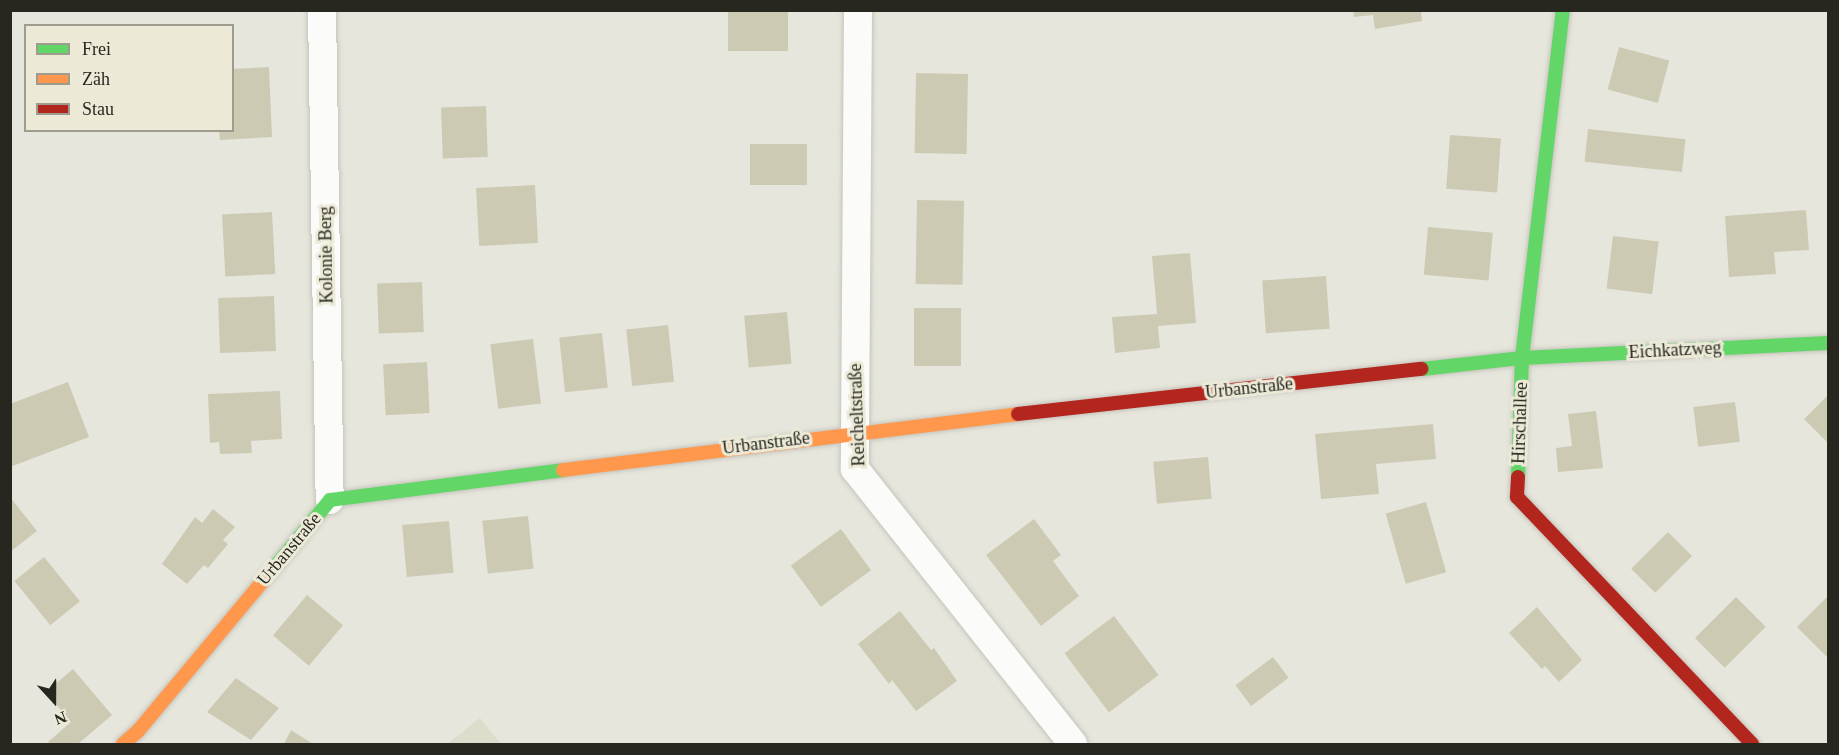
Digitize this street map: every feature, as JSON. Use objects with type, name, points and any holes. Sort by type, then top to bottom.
[{"type":"street","name":"Kolonie Berg","points":[[322,10],[330,500]]},
{"type":"street","name":"Reicheltstraße","points":[[858,10],[855,470],[1072,744]]},
{"type":"street","name":"Hirschallee","points":[[1563,10],[1522,358],[1517,497],[1752,744]]},
{"type":"street","name":"Eichkatzweg","points":[[1522,358],[1828,343]]},
{"type":"street","name":"Urbanstraße","points":[[123,744],[138,732],[330,500],[854,432],[1522,358]]},
{"type":"shaded area","points":[[480,718],[501,744],[447,744]]},
{"type":"building","points":[[728,10],[788,10],[788,51],[728,51]]},
{"type":"building","points":[[1353,10],[1421,10],[1422,21],[1375,29],[1373,15],[1354,17]]},
{"type":"building","points":[[1619,47],[1669,60],[1658,103],[1608,90]]},
{"type":"building","points":[[269,67],[272,137],[220,140],[219,132],[234,132],[234,69]]},
{"type":"building","points":[[916,73],[968,74],[967,154],[915,153]]},
{"type":"building","points":[[486,106],[488,157],[443,159],[441,108]]},
{"type":"building","points":[[1588,129],[1685,139],[1682,172],[1585,162]]},
{"type":"building","points":[[1450,135],[1501,139],[1497,192],[1446,189]]},
{"type":"building","points":[[750,144],[807,144],[807,185],[750,185]]},
{"type":"building","points":[[535,185],[538,243],[479,246],[476,188]]},
{"type":"building","points":[[917,200],[964,201],[963,285],[916,284]]},
{"type":"building","points":[[1806,210],[1809,250],[1774,252],[1776,274],[1729,277],[1725,216]]},
{"type":"building","points":[[272,212],[275,274],[225,277],[222,215]]},
{"type":"building","points":[[1428,227],[1493,233],[1489,280],[1424,275]]},
{"type":"building","points":[[1613,236],[1659,242],[1652,294],[1607,289]]},
{"type":"building","points":[[1190,253],[1196,323],[1158,326],[1160,348],[1115,353],[1112,317],[1157,314],[1152,256]]},
{"type":"building","points":[[1326,276],[1330,329],[1266,333],[1262,280]]},
{"type":"building","points":[[422,282],[424,332],[379,334],[377,284]]},
{"type":"building","points":[[274,296],[276,351],[220,353],[218,298]]},
{"type":"building","points":[[914,308],[961,308],[961,366],[914,366]]},
{"type":"building","points":[[787,312],[792,364],[749,368],[744,316]]},
{"type":"building","points":[[668,325],[674,382],[632,386],[626,329]]},
{"type":"building","points":[[602,333],[608,388],[565,392],[559,337]]},
{"type":"building","points":[[533,339],[541,404],[498,409],[490,344]]},
{"type":"building","points":[[427,362],[430,413],[386,415],[383,364]]},
{"type":"building","points":[[68,382],[89,437],[10,467],[10,404]]},
{"type":"building","points":[[280,391],[282,439],[251,441],[252,453],[220,454],[219,442],[210,443],[208,394]]},
{"type":"building","points":[[1828,395],[1828,443],[1804,419]]},
{"type":"building","points":[[1735,402],[1740,442],[1698,447],[1693,407]]},
{"type":"building","points":[[1596,411],[1603,468],[1558,472],[1556,448],[1572,446],[1568,414]]},
{"type":"building","points":[[1433,424],[1436,459],[1376,464],[1379,494],[1321,499],[1315,434]]},
{"type":"building","points":[[1208,457],[1212,499],[1157,504],[1153,462]]},
{"type":"building","points":[[10,497],[37,531],[10,552]]},
{"type":"building","points":[[1426,502],[1446,572],[1406,584],[1386,514]]},
{"type":"building","points":[[213,509],[235,527],[223,540],[228,544],[208,568],[204,565],[187,584],[162,564],[195,517],[202,523]]},
{"type":"building","points":[[528,516],[534,569],[488,574],[482,521]]},
{"type":"building","points":[[1034,519],[1061,555],[1053,561],[1079,596],[1041,626],[986,555]]},
{"type":"building","points":[[449,521],[454,573],[407,577],[402,525]]},
{"type":"building","points":[[841,529],[871,570],[821,607],[791,565]]},
{"type":"building","points":[[1668,532],[1692,556],[1655,593],[1631,569]]},
{"type":"building","points":[[44,557],[80,601],[50,625],[14,581]]},
{"type":"building","points":[[307,595],[343,625],[309,666],[273,636]]},
{"type":"building","points":[[1828,596],[1828,658],[1797,627]]},
{"type":"building","points":[[1736,597],[1766,627],[1725,668],[1695,638]]},
{"type":"building","points":[[1537,607],[1582,660],[1559,682],[1545,666],[1542,669],[1509,633]]},
{"type":"building","points":[[900,611],[931,650],[934,648],[957,681],[916,711],[892,680],[889,684],[858,644]]},
{"type":"building","points":[[1114,616],[1159,675],[1109,712],[1064,653]]},
{"type":"building","points":[[1273,657],[1289,678],[1251,706],[1235,685]]},
{"type":"building","points":[[73,669],[112,715],[78,744],[50,744],[48,742],[71,722],[46,692]]},
{"type":"building","points":[[236,678],[279,708],[251,740],[207,712]]},
{"type":"building","points":[[291,730],[313,744],[284,744]]},
{"type":"traffic: fast","points":[[1518,477],[1522,358],[1563,10]]},
{"type":"traffic: fast","points":[[1422,369],[1522,358],[1828,343]]},
{"type":"traffic: fast","points":[[274,568],[330,500],[563,470]]},
{"type":"traffic: slow","points":[[563,470],[1018,414]]},
{"type":"traffic: slow","points":[[123,744],[138,731],[274,568]]},
{"type":"traffic: jam","points":[[1018,414],[1422,369]]},
{"type":"traffic: jam","points":[[1518,477],[1517,497],[1752,744]]}]
